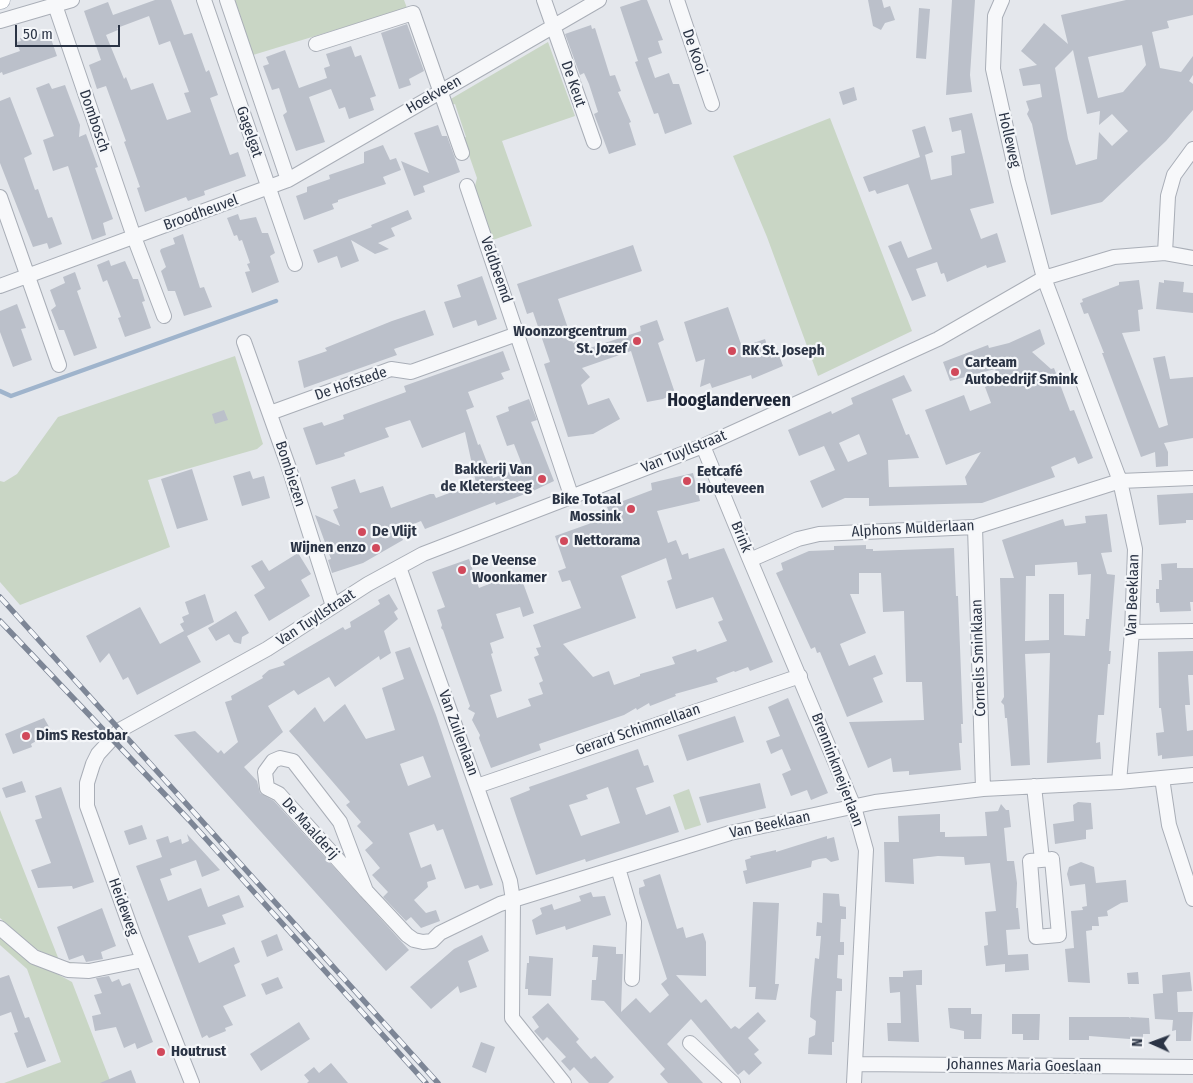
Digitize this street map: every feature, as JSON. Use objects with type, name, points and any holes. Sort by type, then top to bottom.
[{"type":"street","points":[[0,21],[72,0]]},
{"type":"street","name":"Gagelgat","points":[[204,0],[295,264]]},
{"type":"street","name":"Gagelgat","points":[[227,0],[288,180]]},
{"type":"street","name":"De Keut","points":[[544,0],[594,142]]},
{"type":"street","name":"Hoekveen","points":[[269,188],[288,180],[599,0]]},
{"type":"street","name":"De Kooi","points":[[676,0],[712,104]]},
{"type":"street","name":"Holleweg","points":[[1002,0],[995,16],[994,76],[1034,247],[1044,278]]},
{"type":"street","name":"Dombosch","points":[[55,5],[134,237]]},
{"type":"street","points":[[316,44],[414,13],[462,153]]},
{"type":"street","points":[[1165,254],[1168,196],[1174,175],[1193,149]]},
{"type":"street","name":"Veldbeemd","points":[[467,186],[572,498]]},
{"type":"street","name":"Broodheuvel","points":[[0,286],[269,188]]},
{"type":"street","points":[[0,197],[59,365]]},
{"type":"street","points":[[134,237],[164,316]]},
{"type":"street","name":"Van Tuyllstraat","points":[[116,734],[134,721],[267,649],[399,567],[438,548],[703,446],[938,339],[1044,278],[1114,257],[1165,254],[1193,258]]},
{"type":"street","name":"Van Beeklaan","points":[[513,900],[730,833],[874,802],[983,789],[1119,782],[1132,632],[1135,549],[1120,481],[1044,278]]},
{"type":"street","name":"De Hofstede","points":[[270,413],[391,369],[411,372],[518,334]]},
{"type":"street","name":"Bombiezen","points":[[244,342],[270,413],[334,606]]},
{"type":"street","name":"Brink","points":[[703,446],[750,560],[798,539],[819,534]]},
{"type":"street","name":"Alphons Mulderlaan","points":[[819,534],[975,527],[1120,481],[1193,478]]},
{"type":"street","name":"Cornelis Sminklaan","points":[[975,527],[983,789]]},
{"type":"street","name":"Brenninkmeijerlaan","points":[[750,560],[854,807],[866,850],[854,1083]]},
{"type":"street","name":"Van Zuilenlaan","points":[[399,567],[510,880],[513,900],[512,1018],[564,1083]]},
{"type":"street","points":[[1132,632],[1193,631]]},
{"type":"street","name":"Gerard Schimmellaan","points":[[477,786],[800,676]]},
{"type":"street","name":"Heideweg","points":[[116,734],[98,754],[93,764],[87,783],[87,806],[143,960],[192,1083]]},
{"type":"street","name":"De Maalderij","points":[[366,891],[340,822],[293,761],[280,758],[273,760],[265,772],[267,788],[279,794],[366,891],[407,935],[414,940],[423,942],[432,940],[440,933],[500,904],[513,900]]},
{"type":"street","points":[[1119,782],[1193,775]]},
{"type":"street","points":[[1162,778],[1169,826],[1193,899]]},
{"type":"street","points":[[1034,786],[1042,860]]},
{"type":"street","points":[[1052,859],[1059,935],[1036,937],[1030,861],[1042,860],[1052,859]]},
{"type":"street","points":[[618,868],[634,922],[632,979]]},
{"type":"street","points":[[0,928],[34,957],[68,970],[89,971],[143,960]]},
{"type":"street","points":[[690,1043],[733,1083]]},
{"type":"street","name":"Johannes Maria Goeslaan","points":[[856,1064],[1193,1067]]},
{"type":"green space","points":[[235,0],[404,0],[407,8],[253,55]]},
{"type":"green space","points":[[548,42],[575,116],[502,141],[532,226],[490,241],[473,194],[477,178],[463,138],[466,137],[455,104],[451,105],[449,100]]},
{"type":"green space","points":[[830,118],[912,331],[818,376],[767,237],[733,156]]},
{"type":"green space","points":[[235,356],[263,444],[257,449],[148,480],[170,547],[20,605],[0,582],[0,481],[4,482],[17,474],[58,417]]},
{"type":"green space","points":[[689,789],[701,825],[685,830],[673,795]]},
{"type":"green space","points":[[0,810],[59,960],[81,964],[82,967],[63,965],[44,957],[23,944],[0,923],[0,920],[31,948],[50,956],[34,948],[0,918]]},
{"type":"green space","points":[[0,937],[35,962],[72,982],[111,1083],[4,1083],[61,1062],[27,969],[0,945]]},
{"type":"building","points":[[155,0],[171,0],[184,35],[192,33],[206,72],[209,70],[218,95],[210,98],[230,155],[238,152],[246,176],[204,191],[205,195],[188,201],[186,197],[145,212],[137,188],[140,187],[124,142],[126,141],[106,86],[97,89],[89,65],[101,60],[84,11],[108,2],[113,15]],"holes":[[[149,16],[159,45],[170,41],[189,92],[184,93],[191,112],[167,120],[153,83],[131,90],[126,77],[124,79],[106,35],[118,30],[117,28]]]},
{"type":"building","points":[[641,0],[647,0],[663,40],[658,41],[662,53],[648,58],[655,78],[669,73],[673,84],[679,84],[692,124],[665,134],[658,113],[654,114],[635,62],[638,61],[620,7]]},
{"type":"building","points":[[868,0],[882,0],[884,8],[890,6],[895,20],[885,23],[881,30],[873,26]]},
{"type":"building","points":[[952,0],[975,0],[970,75],[972,92],[946,95]]},
{"type":"building","points":[[1126,0],[1193,0],[1193,15],[1167,21],[1169,28],[1152,32],[1160,68],[1181,72],[1193,56],[1193,75],[1189,81],[1193,84],[1193,110],[1166,141],[1102,202],[1051,215],[1032,124],[1027,114],[1029,110],[1026,101],[1042,97],[1040,84],[1023,86],[1019,69],[1037,65],[1021,51],[1044,23],[1068,44],[1061,15]],"holes":[[[1142,45],[1146,65],[1142,70],[1123,92],[1098,98],[1088,57]],[[1073,50],[1087,114],[1100,111],[1099,125],[1112,114],[1128,131],[1112,146],[1099,132],[1097,159],[1076,165],[1068,139],[1055,68]]]},
{"type":"building","points":[[919,8],[930,9],[926,59],[916,58]]},
{"type":"building","points":[[407,24],[424,71],[409,79],[411,85],[399,89],[381,33]]},
{"type":"building","points":[[591,25],[592,29],[595,28],[610,76],[615,75],[621,91],[618,92],[631,122],[629,123],[636,145],[609,154],[594,114],[598,112],[589,84],[584,73],[580,75],[565,34]]},
{"type":"building","points":[[37,32],[37,35],[42,33],[43,36],[49,33],[57,56],[3,75],[2,72],[0,73],[0,58],[20,51],[16,42],[21,41],[20,38]]},
{"type":"building","points":[[351,46],[355,57],[361,55],[376,96],[370,98],[374,110],[349,119],[345,107],[339,109],[331,89],[309,97],[325,142],[296,151],[283,115],[287,112],[279,88],[272,90],[263,66],[269,64],[266,57],[285,50],[299,88],[327,78],[324,68],[330,66],[326,54]]},
{"type":"building","points":[[49,83],[52,89],[65,85],[80,125],[79,137],[86,134],[98,167],[95,168],[113,219],[103,223],[106,235],[92,240],[68,166],[53,171],[43,140],[54,136],[36,88]]},
{"type":"building","points":[[854,87],[857,100],[843,105],[839,92]]},
{"type":"building","points":[[10,97],[32,154],[24,158],[35,190],[38,189],[48,218],[52,217],[62,244],[49,249],[47,243],[33,247],[0,163],[0,101]]},
{"type":"building","points":[[972,113],[994,203],[970,209],[981,239],[997,233],[1006,262],[987,268],[986,265],[947,282],[944,273],[941,274],[937,262],[916,269],[926,296],[912,301],[888,246],[901,241],[908,258],[932,249],[908,184],[877,194],[875,190],[869,192],[863,177],[920,157],[912,130],[925,126],[933,152],[922,156],[925,155],[931,180],[952,175],[951,156],[965,153],[961,130],[952,132],[949,118]]},
{"type":"building","points":[[438,125],[442,136],[447,136],[460,172],[423,186],[425,192],[414,196],[401,161],[429,173],[414,133]]},
{"type":"building","points":[[383,145],[390,160],[396,158],[401,170],[383,177],[386,184],[338,200],[338,202],[332,204],[334,209],[304,220],[296,196],[307,192],[307,187],[330,179],[329,175],[364,163],[364,152]]},
{"type":"building","points":[[408,210],[412,219],[391,228],[395,236],[378,243],[389,249],[375,254],[351,240],[359,261],[341,268],[337,256],[318,263],[313,250],[372,227],[371,225]]},
{"type":"building","points":[[238,214],[240,220],[256,217],[262,233],[268,233],[275,253],[270,256],[279,282],[252,293],[245,272],[250,271],[247,264],[250,263],[242,240],[239,241],[237,235],[234,236],[227,218]]},
{"type":"building","points":[[183,234],[200,288],[204,287],[212,307],[184,316],[175,291],[168,291],[161,271],[166,267],[160,251],[175,244],[173,238]]},
{"type":"building","name":"Woonzorgcentrum St. Jozef","points":[[633,245],[642,271],[558,299],[573,343],[577,341],[581,351],[641,331],[640,326],[657,320],[664,340],[658,343],[675,393],[663,399],[647,402],[631,351],[582,368],[590,377],[581,385],[588,405],[609,398],[620,419],[593,434],[568,437],[544,364],[550,362],[533,312],[527,314],[517,284]]},
{"type":"building","points":[[109,260],[111,266],[125,261],[133,279],[138,279],[145,301],[142,302],[151,328],[125,337],[118,318],[121,317],[107,280],[103,282],[97,265]]},
{"type":"building","points":[[75,272],[81,289],[77,291],[97,348],[74,356],[64,330],[59,330],[51,310],[56,306],[50,290],[65,283],[63,277]]},
{"type":"building","points":[[482,276],[497,319],[478,326],[476,320],[453,328],[444,302],[461,297],[457,285]]},
{"type":"building","points":[[1139,280],[1143,309],[1138,310],[1140,331],[1122,333],[1159,428],[1168,425],[1153,358],[1165,356],[1170,379],[1193,377],[1193,438],[1164,443],[1168,452],[1168,466],[1156,467],[1155,452],[1141,457],[1102,353],[1104,353],[1088,313],[1084,314],[1080,303],[1083,302],[1082,299],[1119,285],[1119,282]]},
{"type":"building","points":[[1164,280],[1184,282],[1183,292],[1193,293],[1193,313],[1156,309],[1159,282],[1164,283]]},
{"type":"building","points":[[17,304],[26,328],[21,329],[32,360],[13,367],[0,332],[0,311]]},
{"type":"building","name":"RK St. Joseph","points":[[728,307],[742,347],[765,339],[771,358],[779,355],[783,366],[752,379],[751,375],[712,388],[710,383],[700,387],[705,359],[696,362],[684,322]]},
{"type":"building","points":[[425,310],[434,335],[394,349],[397,355],[304,388],[298,361],[327,351],[325,348],[392,321]]},
{"type":"building","points":[[1040,329],[1045,344],[1032,352],[1051,369],[1054,368],[1070,411],[1074,410],[1093,458],[1078,464],[1075,457],[1051,467],[1055,477],[982,503],[869,506],[869,498],[845,498],[822,508],[810,481],[835,470],[824,446],[799,456],[788,430],[831,411],[832,414],[853,404],[851,398],[904,375],[912,391],[892,399],[906,435],[909,434],[919,458],[888,460],[889,487],[967,485],[965,477],[981,452],[946,465],[925,410],[964,395],[970,411],[991,403],[985,387],[999,381],[995,369],[950,381],[943,362],[988,345],[989,348],[1009,343]],"holes":[[[859,434],[867,454],[848,462],[839,443]]]},
{"type":"building","points":[[503,351],[510,370],[501,373],[504,379],[468,392],[474,407],[466,410],[478,445],[480,444],[493,478],[523,467],[514,444],[507,446],[496,416],[509,411],[508,407],[529,399],[537,420],[531,422],[554,481],[496,505],[495,502],[425,529],[421,521],[399,530],[403,540],[363,563],[332,573],[328,560],[331,559],[315,515],[340,526],[333,510],[338,508],[331,487],[355,479],[360,493],[383,486],[391,508],[430,494],[434,494],[436,498],[476,483],[465,432],[422,448],[410,420],[385,428],[389,437],[344,453],[345,456],[316,465],[303,428],[322,422],[324,426],[344,419],[343,415],[406,392],[404,386]]},
{"type":"building","points":[[224,410],[228,420],[215,424],[212,414]]},
{"type":"building","points":[[192,469],[208,520],[177,529],[161,479]]},
{"type":"building","points":[[250,471],[253,479],[264,476],[270,498],[242,506],[233,476]]},
{"type":"building","points":[[693,473],[700,501],[657,511],[668,543],[676,540],[682,555],[688,553],[689,559],[724,548],[773,662],[750,671],[748,667],[734,671],[716,678],[718,682],[675,694],[676,696],[650,706],[649,703],[624,715],[539,744],[541,750],[491,768],[479,738],[480,735],[472,720],[475,713],[468,709],[470,706],[441,628],[442,625],[437,610],[445,607],[432,572],[469,559],[479,588],[519,572],[534,613],[523,617],[520,607],[496,614],[504,638],[490,643],[493,653],[491,654],[502,691],[490,695],[497,718],[531,706],[528,699],[543,694],[539,683],[543,681],[534,657],[539,655],[536,648],[541,647],[533,625],[581,608],[570,580],[562,582],[558,571],[566,568],[555,536],[611,516],[607,507],[652,490],[651,483]],"holes":[[[666,558],[672,579],[667,581],[676,609],[713,597],[723,620],[718,622],[727,641],[697,652],[696,649],[672,657],[675,664],[640,674],[640,676],[614,685],[609,671],[593,677],[563,644],[636,618],[621,576]]]},
{"type":"building","points":[[1193,493],[1193,520],[1186,520],[1186,523],[1159,525],[1157,495]]},
{"type":"building","points":[[1107,514],[1112,552],[1101,553],[1107,574],[1115,575],[1109,651],[1111,651],[1110,664],[1108,664],[1104,715],[1098,715],[1096,743],[1100,742],[1101,759],[1047,763],[1050,653],[1025,654],[1030,765],[1011,766],[1007,718],[1005,718],[1004,705],[1001,702],[1004,697],[1000,578],[1014,578],[1002,540],[1063,519],[1065,526],[1086,523],[1085,516]],"holes":[[[1077,562],[1078,575],[1091,574],[1089,619],[1086,619],[1085,636],[1064,635],[1064,594],[1049,594],[1049,640],[1025,641],[1026,576],[1035,576],[1035,565]]]},
{"type":"building","points":[[866,545],[866,549],[873,549],[873,551],[954,548],[956,596],[958,596],[963,724],[961,724],[962,743],[959,743],[961,770],[909,775],[909,771],[893,772],[891,758],[868,768],[849,722],[924,720],[922,682],[906,682],[904,611],[883,612],[881,573],[859,573],[859,594],[850,594],[866,633],[840,644],[849,666],[875,655],[883,674],[873,678],[883,702],[847,717],[820,652],[817,653],[815,647],[811,649],[776,573],[783,570],[781,563],[809,551],[834,550],[834,546]]},
{"type":"building","points":[[298,553],[311,574],[301,580],[310,596],[269,621],[254,595],[265,588],[251,566],[262,560],[269,571]]},
{"type":"building","points":[[1177,563],[1177,568],[1193,568],[1193,602],[1190,602],[1191,611],[1160,612],[1159,603],[1156,603],[1156,589],[1159,589],[1159,580],[1162,580],[1161,564]]},
{"type":"building","points":[[205,594],[214,622],[187,636],[201,662],[137,695],[128,677],[123,680],[109,653],[100,663],[86,636],[140,607],[160,644],[184,631],[180,624],[184,622],[182,617],[189,614],[185,602]]},
{"type":"building","points":[[389,594],[398,609],[394,612],[398,619],[384,631],[391,653],[380,660],[379,656],[335,687],[329,677],[298,695],[294,690],[268,706],[283,732],[244,767],[257,781],[260,793],[274,801],[409,950],[386,971],[174,735],[195,731],[218,753],[221,750],[224,754],[238,742],[225,702],[232,700],[231,696],[263,678],[262,676],[269,670],[285,665],[283,662],[343,627],[345,630],[351,627],[350,622],[380,604],[378,600]]},
{"type":"building","points":[[236,611],[249,633],[242,637],[241,644],[234,642],[229,634],[216,641],[208,628]]},
{"type":"building","points":[[410,647],[436,715],[493,885],[480,889],[478,885],[465,889],[443,829],[437,831],[434,824],[409,833],[421,868],[431,864],[436,879],[427,882],[428,887],[414,900],[426,913],[436,910],[440,921],[421,928],[411,917],[406,921],[383,897],[388,892],[372,875],[380,868],[365,850],[373,843],[357,826],[361,822],[346,805],[350,802],[289,731],[315,707],[324,722],[345,704],[366,739],[395,730],[382,688],[404,679],[395,652]],"holes":[[[423,756],[431,777],[408,786],[400,764]]]},
{"type":"building","points":[[1193,651],[1193,675],[1188,675],[1190,705],[1185,705],[1187,731],[1193,730],[1193,756],[1162,759],[1162,755],[1158,756],[1156,733],[1164,732],[1161,708],[1159,708],[1158,652]]},
{"type":"building","points":[[788,698],[828,793],[811,800],[807,790],[791,796],[782,774],[791,770],[782,749],[771,754],[766,741],[780,736],[768,707]]},
{"type":"building","points":[[735,716],[744,742],[687,761],[678,735]]},
{"type":"building","points":[[44,718],[52,732],[31,744],[32,747],[13,754],[5,734]]},
{"type":"building","points":[[638,749],[644,766],[648,765],[654,782],[636,788],[646,815],[670,806],[679,832],[586,862],[585,859],[536,875],[510,798],[530,790],[529,787]],"holes":[[[608,787],[620,823],[581,836],[569,805],[588,799],[586,795]]]},
{"type":"building","points":[[22,781],[26,792],[6,798],[2,788]]},
{"type":"building","points":[[760,783],[766,808],[707,823],[699,797]]},
{"type":"building","points":[[61,787],[94,882],[73,889],[72,886],[38,888],[31,870],[51,863],[35,820],[42,818],[35,796]]},
{"type":"building","points":[[1078,802],[1091,803],[1093,829],[1086,830],[1086,839],[1055,844],[1053,824],[1074,821],[1073,805]]},
{"type":"building","points":[[1001,804],[1006,810],[1009,810],[1011,827],[1004,828],[1007,861],[1014,861],[1017,883],[1016,908],[1018,908],[1020,929],[1006,930],[1008,955],[1028,954],[1029,970],[1005,972],[1005,964],[986,966],[984,946],[988,945],[985,912],[996,911],[990,863],[965,865],[964,857],[938,856],[913,859],[914,884],[885,882],[884,842],[899,842],[898,816],[940,814],[940,832],[945,832],[945,837],[987,836],[985,812],[998,811]]},
{"type":"building","points":[[142,825],[147,839],[129,845],[124,831]]},
{"type":"building","points":[[187,834],[220,870],[202,877],[196,860],[170,869],[172,875],[160,879],[168,901],[201,888],[208,907],[239,895],[244,907],[222,915],[226,924],[188,936],[199,963],[234,947],[240,962],[234,965],[246,996],[223,1006],[233,1025],[225,1028],[226,1031],[209,1038],[207,1035],[202,1038],[136,866],[162,857],[156,840],[168,836],[170,843],[181,839],[182,844],[189,841]]},
{"type":"building","points":[[827,836],[827,839],[834,837],[839,860],[831,862],[826,858],[819,859],[812,861],[811,867],[746,884],[743,871],[747,870],[745,860],[751,858],[750,856],[776,850],[776,852]]},
{"type":"building","points":[[1081,862],[1094,867],[1096,883],[1126,880],[1128,902],[1121,903],[1107,911],[1108,916],[1098,917],[1099,926],[1092,926],[1092,930],[1086,931],[1090,983],[1068,982],[1065,949],[1074,948],[1071,911],[1083,910],[1082,907],[1087,906],[1085,884],[1070,886],[1067,874],[1069,867]]},
{"type":"building","points":[[660,874],[677,929],[683,927],[686,938],[703,933],[706,942],[706,976],[676,975],[701,1003],[706,999],[731,1029],[735,1026],[739,1029],[758,1012],[766,1021],[748,1038],[759,1050],[754,1054],[762,1063],[749,1075],[744,1070],[738,1075],[691,1019],[667,1044],[703,1083],[668,1083],[660,1074],[665,1069],[604,1001],[591,1000],[592,980],[596,980],[598,957],[592,957],[593,945],[616,947],[616,954],[623,954],[621,1012],[636,998],[650,1013],[669,995],[661,984],[667,979],[639,893],[639,888],[645,886],[643,880]]},
{"type":"building","points":[[591,892],[593,897],[605,896],[611,915],[566,930],[565,926],[536,935],[532,920],[542,914],[540,908],[552,904],[554,910],[581,901],[579,896]]},
{"type":"building","points":[[823,893],[839,894],[840,906],[846,907],[846,919],[841,919],[840,942],[844,942],[844,955],[838,955],[837,978],[842,979],[842,991],[836,991],[832,1055],[808,1054],[809,1038],[815,1035],[816,1021],[810,1017],[815,958],[819,959],[821,936],[816,936],[817,922],[822,923]]},
{"type":"building","points":[[753,902],[779,903],[775,984],[779,984],[776,1000],[755,999],[756,987],[749,987]]},
{"type":"building","points":[[102,908],[116,946],[101,952],[103,959],[86,962],[83,955],[69,960],[57,927]]},
{"type":"building","points":[[277,934],[283,950],[267,957],[261,941]]},
{"type":"building","points":[[482,935],[489,951],[468,961],[477,987],[460,993],[458,986],[431,1009],[410,987],[454,949]]},
{"type":"building","points":[[529,956],[553,958],[551,996],[528,995],[528,989],[525,989]]},
{"type":"building","points":[[922,970],[922,985],[916,985],[919,1042],[888,1041],[887,1023],[901,1023],[900,992],[890,993],[889,977],[903,977],[903,971]]},
{"type":"building","points":[[1138,972],[1139,984],[1128,984],[1127,973]]},
{"type":"building","points":[[1190,972],[1192,991],[1177,992],[1178,1012],[1193,1012],[1191,1041],[1176,1041],[1176,1030],[1172,1031],[1173,1020],[1155,1019],[1153,994],[1163,993],[1162,975]]},
{"type":"building","points":[[9,975],[25,1018],[29,1017],[46,1061],[27,1068],[14,1033],[18,1032],[11,1012],[0,1016],[0,978]]},
{"type":"building","points":[[109,976],[112,982],[119,979],[122,986],[130,983],[153,1042],[137,1049],[135,1043],[124,1048],[116,1027],[95,1031],[92,1016],[101,1014],[94,995],[102,993],[96,978]]},
{"type":"building","points":[[278,977],[283,988],[266,995],[261,984]]},
{"type":"building","points":[[548,1003],[579,1039],[576,1042],[591,1059],[595,1056],[614,1077],[608,1083],[589,1083],[574,1067],[570,1071],[561,1061],[566,1057],[547,1037],[543,1041],[534,1031],[539,1027],[532,1017]]},
{"type":"building","points":[[948,1008],[971,1008],[971,1014],[982,1014],[981,1039],[964,1039],[964,1031],[950,1028]]},
{"type":"building","points":[[1012,1014],[1040,1014],[1039,1040],[1023,1040],[1023,1034],[1012,1034]]},
{"type":"building","points":[[1069,1017],[1149,1018],[1150,1034],[1143,1034],[1143,1040],[1089,1036],[1089,1040],[1069,1040]]},
{"type":"building","points":[[299,1022],[310,1039],[261,1071],[250,1054]]},
{"type":"building","points":[[481,1042],[495,1047],[486,1073],[472,1067]]},
{"type":"building","points":[[331,1063],[348,1083],[307,1083],[309,1081],[304,1075],[314,1067],[319,1073]]},
{"type":"building","points":[[131,1070],[136,1083],[100,1083]]},
{"type":"waterway","points":[[0,391],[11,396],[276,301]]},
{"type":"railway","points":[[0,597],[438,1083]]},
{"type":"railway","points":[[0,621],[189,820],[426,1083]]},
{"type":"place","name":"Woonzorgcentrum St. Jozef","points":[[637,341]]},
{"type":"place","name":"RK St. Joseph","points":[[732,351]]},
{"type":"place","name":"Carteam Autobedrijf Smink","points":[[955,372]]},
{"type":"place","name":"Bakkerij Van de Kletersteeg","points":[[542,479]]},
{"type":"place","name":"Eetcafé Houteveen","points":[[687,481]]},
{"type":"place","name":"Bike Totaal Mossink","points":[[631,509]]},
{"type":"place","name":"De Vlijt","points":[[362,532]]},
{"type":"place","name":"Nettorama","points":[[564,541]]},
{"type":"place","name":"Wijnen enzo","points":[[376,548]]},
{"type":"place","name":"De Veense Woonkamer","points":[[462,570]]},
{"type":"place","name":"DimS Restobar","points":[[26,736]]},
{"type":"place","name":"Houtrust","points":[[161,1052]]},
{"type":"district","name":"Hooglanderveen","points":[[729,401]]}]
